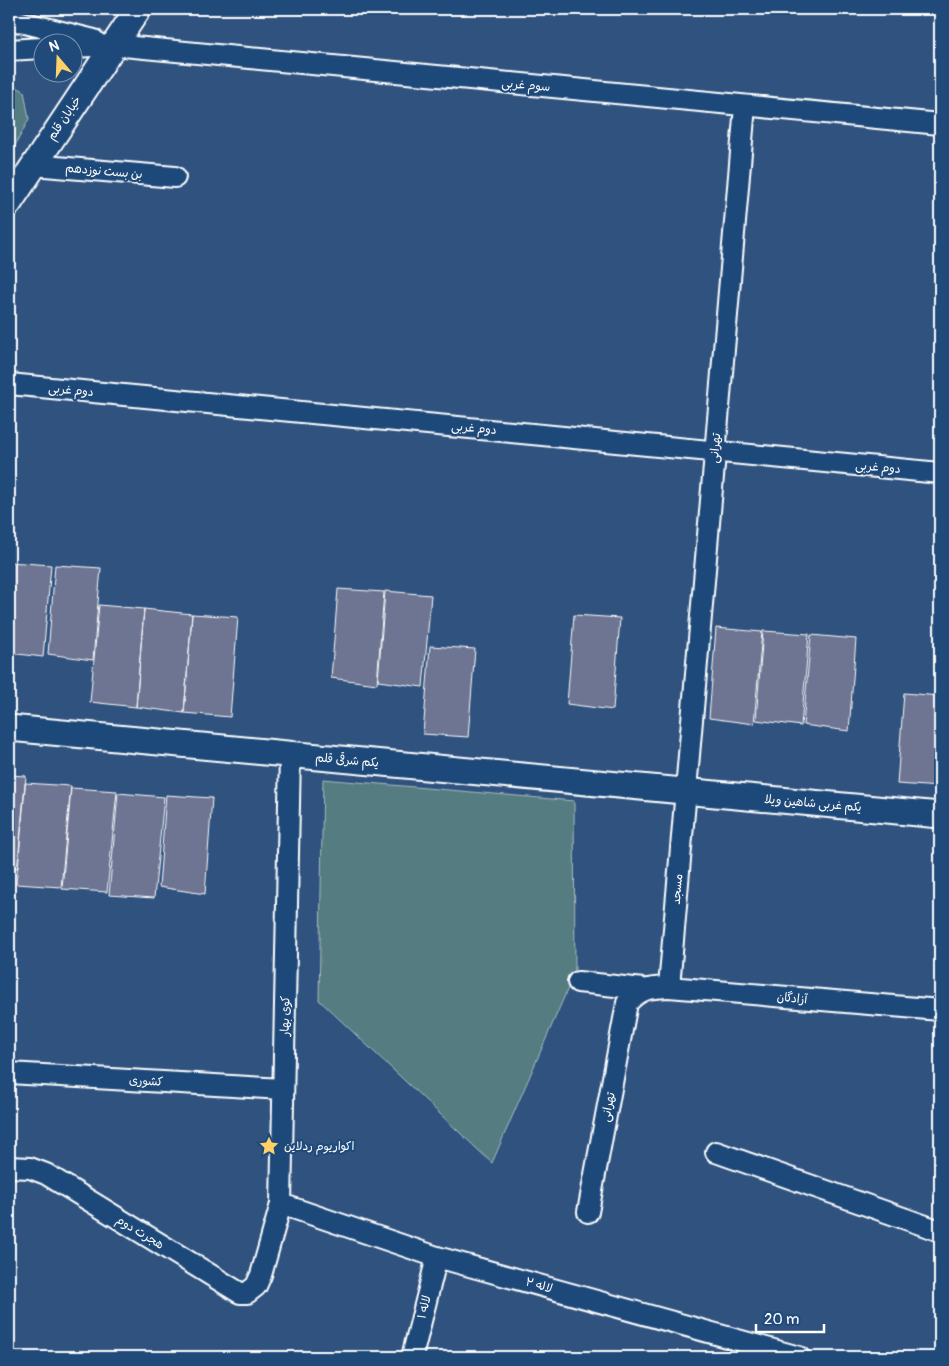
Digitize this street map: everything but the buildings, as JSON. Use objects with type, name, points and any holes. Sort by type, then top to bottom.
[{"type":"street","name":"خیابان قلم","points":[[9,203],[138,9]]},
{"type":"street","points":[[9,19],[113,45]]},
{"type":"street","points":[[82,47],[113,45]]},
{"type":"street","name":"سوم غربی","points":[[113,45],[940,124]]},
{"type":"street","points":[[9,50],[32,49]]},
{"type":"street","name":"تهرانی","points":[[686,791],[745,106]]},
{"type":"street","name":"بن بست نوزدهم","points":[[33,165],[175,177]]},
{"type":"street","name":"دوم غربی","points":[[9,384],[940,473]]},
{"type":"street","name":"یکم شرقی قلم","points":[[9,728],[686,791]]},
{"type":"street","name":"کوی بهار","points":[[261,1275],[281,1204],[290,754]]},
{"type":"street","name":"یکم غربی شاهین ویلا","points":[[686,791],[940,815]]},
{"type":"street","name":"مسجد","points":[[669,987],[686,791]]},
{"type":"street","name":"آزادگان","points":[[578,982],[644,989],[669,987],[940,1010]]},
{"type":"street","name":"تهرانی","points":[[588,1212],[628,1003],[636,994],[644,989]]},
{"type":"street","name":"کشوری","points":[[9,1073],[283,1089]]},
{"type":"street","points":[[716,1152],[940,1231]]},
{"type":"street","name":"هجرت دوم","points":[[9,1167],[30,1168],[46,1174],[240,1293],[247,1293],[256,1286],[261,1275]]},
{"type":"street","name":"لاله ۲","points":[[281,1204],[437,1256],[799,1357]]},
{"type":"street","name":"لاله ۱","points":[[412,1357],[437,1256]]},
{"type":"green space","points":[[9,83],[24,91],[29,119],[9,157]]},
{"type":"green space","points":[[323,779],[574,801],[575,972],[492,1163],[319,1000]]},
{"type":"place","name":"اکواریوم ردلاین","points":[[269,1146]]}]
